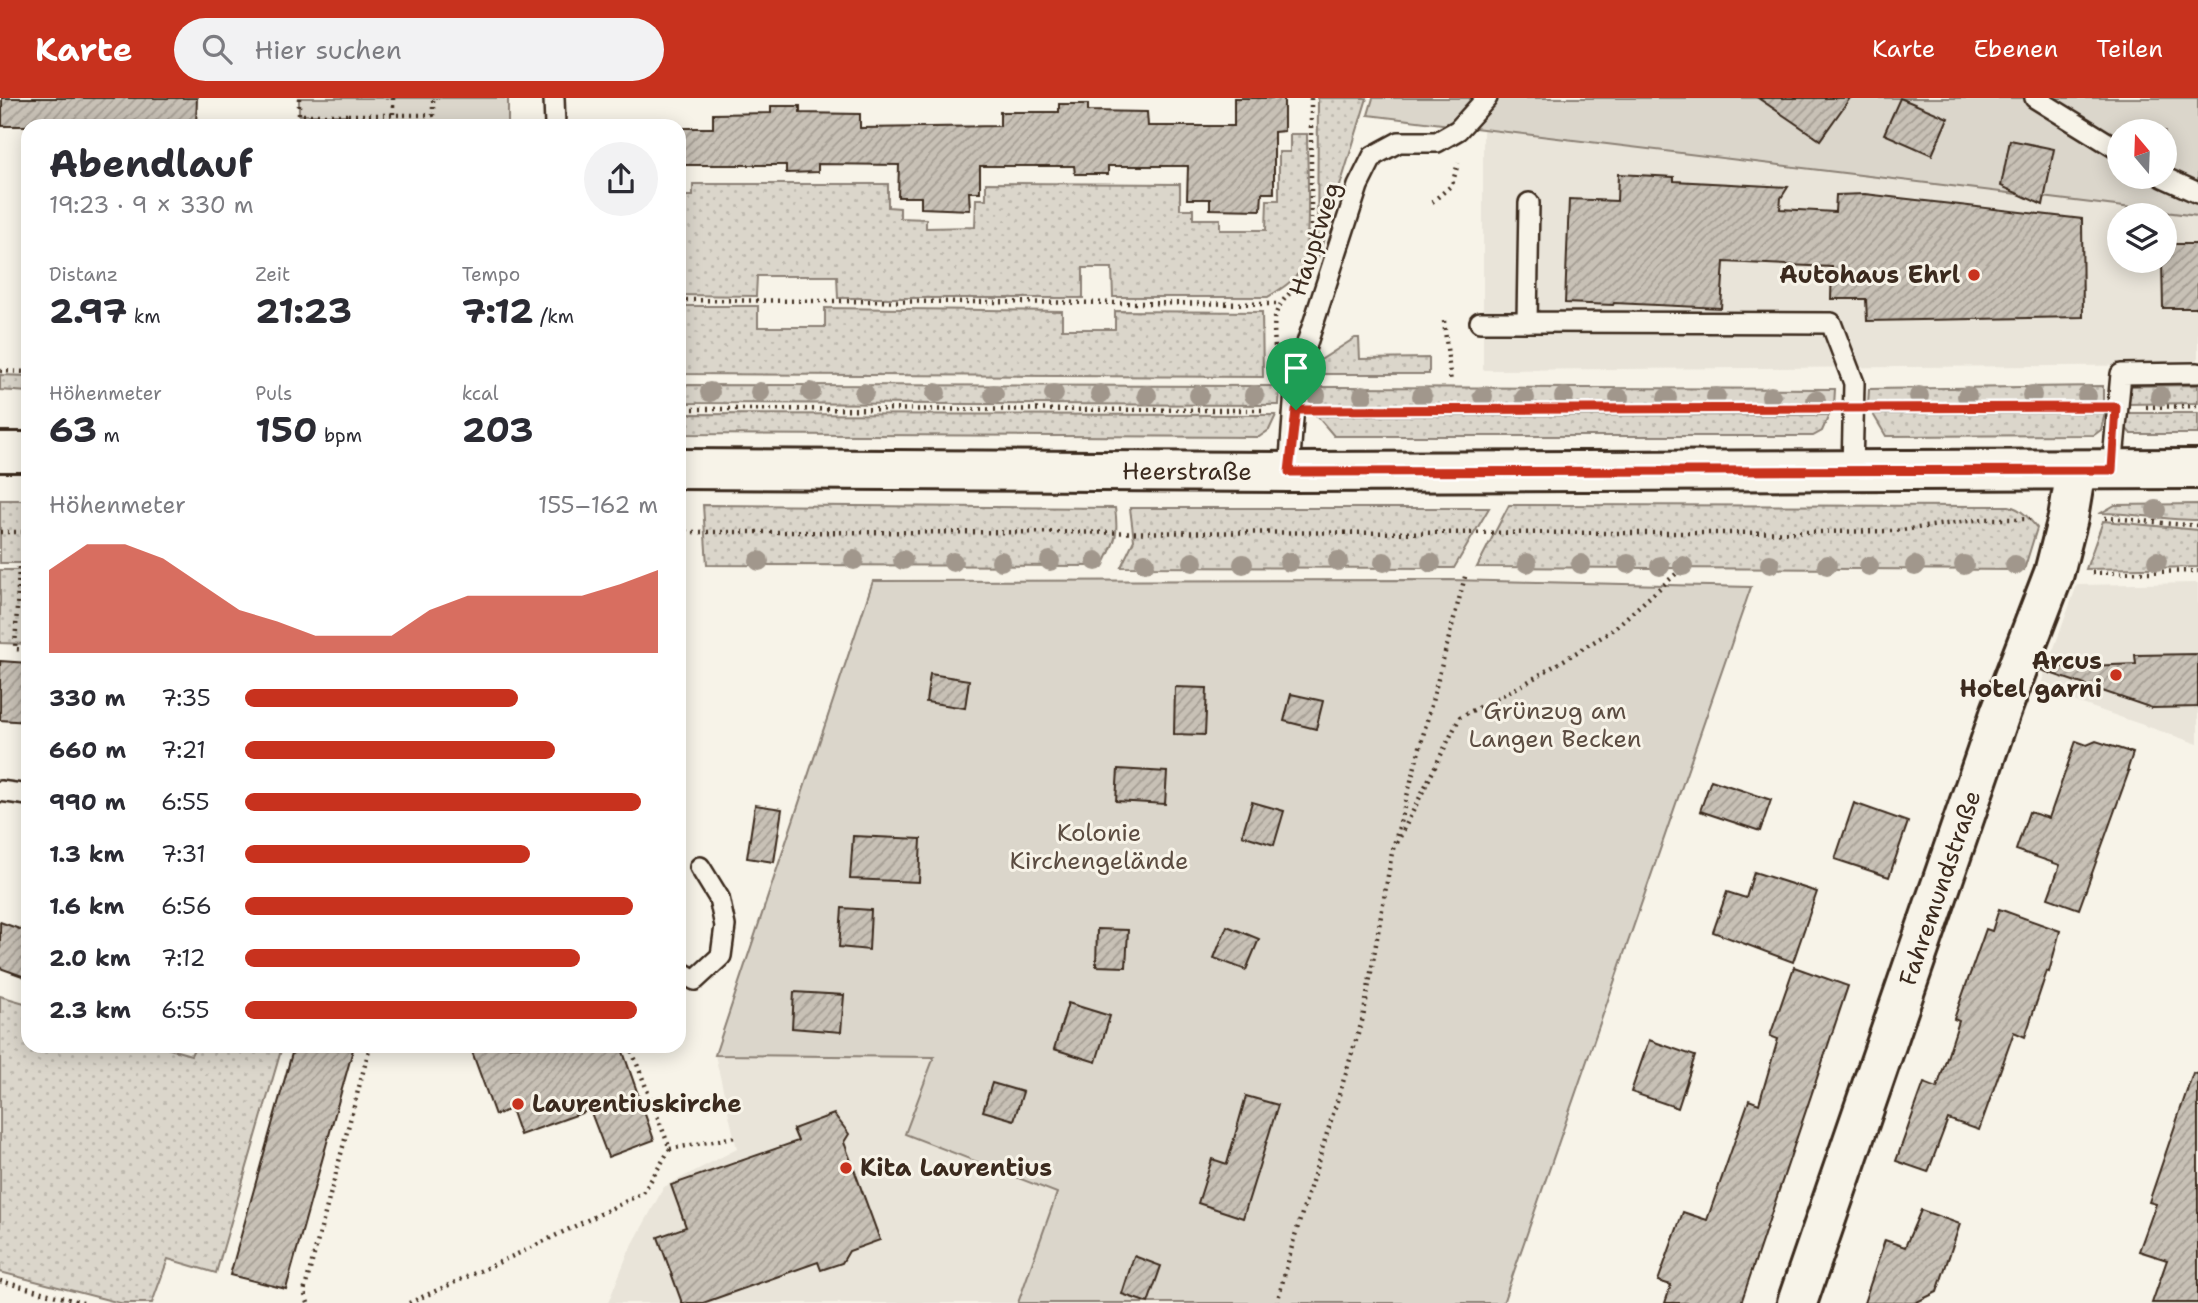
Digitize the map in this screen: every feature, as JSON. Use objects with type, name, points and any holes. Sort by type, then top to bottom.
[{"type":"main road","points":[[0,452],[21,452]]},
{"type":"main road","name":"Heerstraße","points":[[686,469],[1289,472],[2198,469]]},
{"type":"main road","name":"Fahremundstraße","points":[[1797,1303],[2001,711],[2054,573],[2068,518],[2094,470]]},
{"type":"lane","points":[[554,98],[555,119]]},
{"type":"lane","name":"Hauptweg","points":[[1289,472],[1296,410],[1296,383],[1357,186],[1373,156],[1399,142],[1437,142],[1458,130],[1487,98]]},
{"type":"lane","points":[[2035,98],[2107,143]]},
{"type":"lane","points":[[2177,183],[2198,193]]},
{"type":"lane","points":[[1527,322],[1529,203]]},
{"type":"lane","points":[[1480,322],[1831,323],[1854,383],[1852,471]]},
{"type":"lane","points":[[2094,470],[2116,407],[2121,374],[2198,373]]},
{"type":"lane","points":[[0,791],[21,794]]},
{"type":"lane","points":[[686,975],[695,980],[721,956],[725,926],[719,898],[701,867]]},
{"type":"path","points":[[299,98],[299,114],[348,115],[433,115],[433,98]]},
{"type":"path","points":[[393,98],[393,115]]},
{"type":"path","points":[[1311,98],[1311,233]]},
{"type":"path","points":[[1432,202],[1452,185],[1460,156],[1458,130]]},
{"type":"path","points":[[1296,383],[1275,350],[1273,326],[1278,304],[1297,286]]},
{"type":"path","points":[[686,300],[1278,304]]},
{"type":"path","points":[[1444,321],[1451,383]]},
{"type":"path","points":[[0,371],[21,372]]},
{"type":"path","points":[[686,409],[1854,410],[2198,406]]},
{"type":"path","points":[[2093,518],[2198,525]]},
{"type":"path","points":[[686,532],[1730,533],[1895,531],[1983,519],[2035,519]]},
{"type":"path","points":[[0,532],[21,532]]},
{"type":"path","points":[[19,567],[16,649],[21,649]]},
{"type":"path","points":[[2089,573],[2198,571]]},
{"type":"path","points":[[1277,1303],[1294,1239],[1363,1018],[1392,853],[1466,573]]},
{"type":"path","points":[[1392,853],[1460,717],[1526,683],[1611,632],[1677,573]]},
{"type":"path","points":[[309,1303],[304,1292],[368,1053]]},
{"type":"path","points":[[632,1053],[670,1149]]},
{"type":"path","points":[[409,1303],[524,1251],[643,1192],[670,1149],[735,1137]]},
{"type":"path","points":[[0,1281],[83,1303]]},
{"type":"shaded area","points":[[1483,128],[2107,205],[2107,273],[2177,273],[2177,213],[2198,216],[2198,365],[1483,370]]},
{"type":"shaded area","points":[[2198,583],[2198,744],[2039,689],[2077,585]]},
{"type":"shaded area","name":"Kita Laurentius","points":[[715,1055],[934,1057],[905,1134],[1058,1193],[1018,1303],[608,1303],[628,1253],[664,1187],[737,1149]]},
{"type":"green space","points":[[299,98],[508,98],[508,119],[348,119],[348,115],[299,115]]},
{"type":"green space","points":[[1318,98],[1367,98],[1317,261]]},
{"type":"green space","points":[[1373,98],[2198,98],[2198,216],[2177,213],[2177,203],[2107,205],[1368,115]]},
{"type":"green space","points":[[1290,134],[1307,134],[1307,243],[1298,274],[1268,297],[1113,297],[1112,268],[1083,268],[1083,298],[838,298],[837,276],[757,276],[756,296],[686,295],[686,196],[693,196],[693,184],[888,184],[888,207],[900,208],[900,218],[926,219],[926,228],[975,227],[976,199],[986,199],[986,183],[1180,184],[1180,209],[1193,209],[1193,219],[1220,219],[1220,230],[1266,230],[1267,200],[1279,200],[1279,152],[1290,152]]},
{"type":"green space","points":[[686,306],[758,306],[758,327],[825,327],[825,308],[1062,311],[1062,329],[1115,329],[1115,311],[1262,312],[1263,377],[686,374]]},
{"type":"green space","points":[[1359,338],[1360,359],[1429,358],[1429,374],[1314,374],[1315,360],[1322,359]]},
{"type":"green space","points":[[0,375],[21,376],[21,392],[0,390]]},
{"type":"green space","points":[[686,385],[1280,386],[1279,405],[686,403]]},
{"type":"green space","points":[[2198,385],[2198,403],[2127,404],[2129,386]]},
{"type":"green space","points":[[2103,386],[2103,404],[1868,405],[1869,389]]},
{"type":"green space","points":[[1312,387],[1835,389],[1834,406],[1312,405]]},
{"type":"green space","points":[[2105,413],[2101,430],[2094,435],[1886,436],[1873,414]]},
{"type":"green space","points":[[2126,413],[2198,413],[2198,434],[2131,434],[2125,427]]},
{"type":"green space","points":[[686,414],[1276,415],[1269,430],[1259,437],[686,434]]},
{"type":"green space","points":[[1829,415],[1822,431],[1813,436],[1334,436],[1317,416]]},
{"type":"green space","points":[[0,500],[21,500],[21,563],[0,563]]},
{"type":"green space","points":[[2198,504],[2198,520],[2101,513],[2115,505]]},
{"type":"green space","points":[[703,505],[1115,508],[1116,532],[1103,566],[707,565]]},
{"type":"green space","points":[[1509,505],[2009,506],[2028,517],[2037,528],[2024,570],[1477,567]]},
{"type":"green space","points":[[1130,508],[1489,508],[1454,568],[1121,567],[1134,540]]},
{"type":"green space","points":[[2103,521],[2198,530],[2198,567],[2086,569]]},
{"type":"green space","points":[[0,570],[21,570],[21,644],[0,643]]},
{"type":"green space","name":"Kolonie Kirchengelände","points":[[1450,580],[1751,587],[1503,1303],[1018,1303],[1057,1193],[905,1134],[934,1057],[715,1055],[873,581]]},
{"type":"green space","points":[[0,996],[21,1002],[21,1053],[280,1053],[216,1273],[168,1259],[152,1303],[120,1303],[0,1272]]},
{"type":"building","points":[[2,98],[197,98],[196,119],[21,119],[21,126],[2,126]]},
{"type":"building","points":[[1234,98],[1284,98],[1284,131],[1274,132],[1274,193],[1262,193],[1261,210],[1210,209],[1210,199],[1187,199],[1188,166],[1108,166],[1108,174],[1075,174],[1074,166],[980,166],[980,192],[969,192],[970,210],[921,208],[921,197],[898,197],[899,165],[818,164],[818,172],[786,173],[786,165],[686,165],[686,128],[713,128],[713,114],[771,113],[771,106],[800,106],[800,113],[860,114],[860,128],[1000,126],[1000,112],[1059,112],[1059,104],[1088,104],[1088,111],[1147,112],[1148,126],[1234,126]]},
{"type":"building","points":[[1758,98],[1850,98],[1820,140]]},
{"type":"building","points":[[1900,98],[1948,118],[1932,155],[1884,134]]},
{"type":"building","points":[[2010,140],[2054,149],[2043,205],[2001,186]]},
{"type":"building","points":[[1618,174],[1674,177],[1674,181],[1788,187],[1781,198],[1780,209],[1835,212],[1836,195],[1865,194],[2082,219],[2083,317],[1867,321],[1866,299],[1831,299],[1832,267],[1724,262],[1721,308],[1565,303],[1569,199],[1617,201]]},
{"type":"building","points":[[2177,244],[2198,244],[2198,308],[2163,308],[2162,273],[2177,273]]},
{"type":"building","points":[[2198,654],[2198,707],[2152,708],[2041,670],[2136,664],[2135,655]]},
{"type":"building","points":[[0,661],[21,662],[21,722],[0,720]]},
{"type":"building","points":[[930,674],[969,680],[965,708],[926,702]]},
{"type":"building","points":[[1175,687],[1207,688],[1205,735],[1174,734]]},
{"type":"building","points":[[1291,694],[1323,701],[1316,729],[1284,721]]},
{"type":"building","points":[[2076,741],[2087,745],[2096,741],[2133,753],[2129,771],[2079,909],[2048,898],[2060,865],[2016,850],[2029,812],[2049,818]]},
{"type":"building","points":[[1118,769],[1167,772],[1165,804],[1116,801]]},
{"type":"building","points":[[1711,780],[1771,800],[1760,831],[1700,811]]},
{"type":"building","points":[[1252,802],[1284,811],[1274,845],[1242,835]]},
{"type":"building","points":[[1854,803],[1908,822],[1889,877],[1835,859]]},
{"type":"building","points":[[755,805],[782,809],[774,862],[747,858]]},
{"type":"building","points":[[853,836],[921,839],[919,882],[850,879]]},
{"type":"building","points":[[1754,872],[1817,892],[1793,962],[1713,932],[1727,892],[1746,898]]},
{"type":"building","points":[[842,908],[871,910],[869,950],[839,947]]},
{"type":"building","points":[[1999,909],[2060,931],[2049,972],[2047,971],[2025,1037],[2014,1032],[1979,1130],[1948,1119],[1928,1172],[1896,1161],[1924,1083],[1937,1088],[1959,1021],[1954,1019],[1986,929],[1992,931]]},
{"type":"building","points":[[0,922],[21,930],[21,976],[0,968]]},
{"type":"building","points":[[1227,926],[1259,939],[1246,970],[1214,958]]},
{"type":"building","points":[[1097,929],[1128,930],[1126,967],[1096,966]]},
{"type":"building","points":[[1794,967],[1848,986],[1741,1303],[1665,1303],[1671,1285],[1658,1281],[1683,1212],[1707,1220],[1749,1100],[1759,1104],[1778,1039],[1770,1036]]},
{"type":"building","points":[[794,992],[844,995],[841,1032],[792,1028]]},
{"type":"building","points":[[1068,1003],[1110,1016],[1096,1062],[1054,1049]]},
{"type":"building","points":[[1649,1040],[1695,1056],[1678,1108],[1631,1092]]},
{"type":"building","points":[[292,1053],[352,1053],[286,1289],[230,1275]]},
{"type":"building","name":"Laurentiuskirche","points":[[473,1053],[623,1053],[654,1140],[608,1157],[590,1110],[520,1135],[511,1109],[495,1115]]},
{"type":"building","points":[[2193,1073],[2198,1074],[2198,1303],[2152,1303],[2167,1260],[2139,1251],[2156,1204],[2149,1202]]},
{"type":"building","points":[[992,1083],[1023,1092],[1014,1120],[983,1111]]},
{"type":"building","points":[[1246,1096],[1278,1105],[1243,1218],[1198,1203],[1212,1159],[1227,1164]]},
{"type":"building","points":[[834,1114],[849,1134],[844,1142],[880,1240],[849,1251],[842,1263],[821,1270],[818,1262],[703,1303],[682,1303],[658,1237],[686,1227],[671,1185],[798,1141],[793,1129]]},
{"type":"building","points":[[1921,1210],[1960,1224],[1937,1292],[1915,1303],[1864,1303],[1885,1240],[1905,1247]]},
{"type":"building","points":[[1134,1256],[1161,1266],[1148,1303],[1122,1294]]},
{"type":"place","name":"Autohaus Ehrl","points":[[1974,275]]},
{"type":"place","name":"Arcus Hotel garni","points":[[2116,675]]},
{"type":"place","name":"Laurentiuskirche","points":[[518,1104]]},
{"type":"place","name":"Kita Laurentius","points":[[846,1168]]},
{"type":"route","points":[[2116,407],[2112,470],[1852,471],[1289,472],[1296,410],[1854,410],[2116,407]]},
{"type":"park label","name":"Grünzug am Langen Becken","points":[[1555,725]]}]
